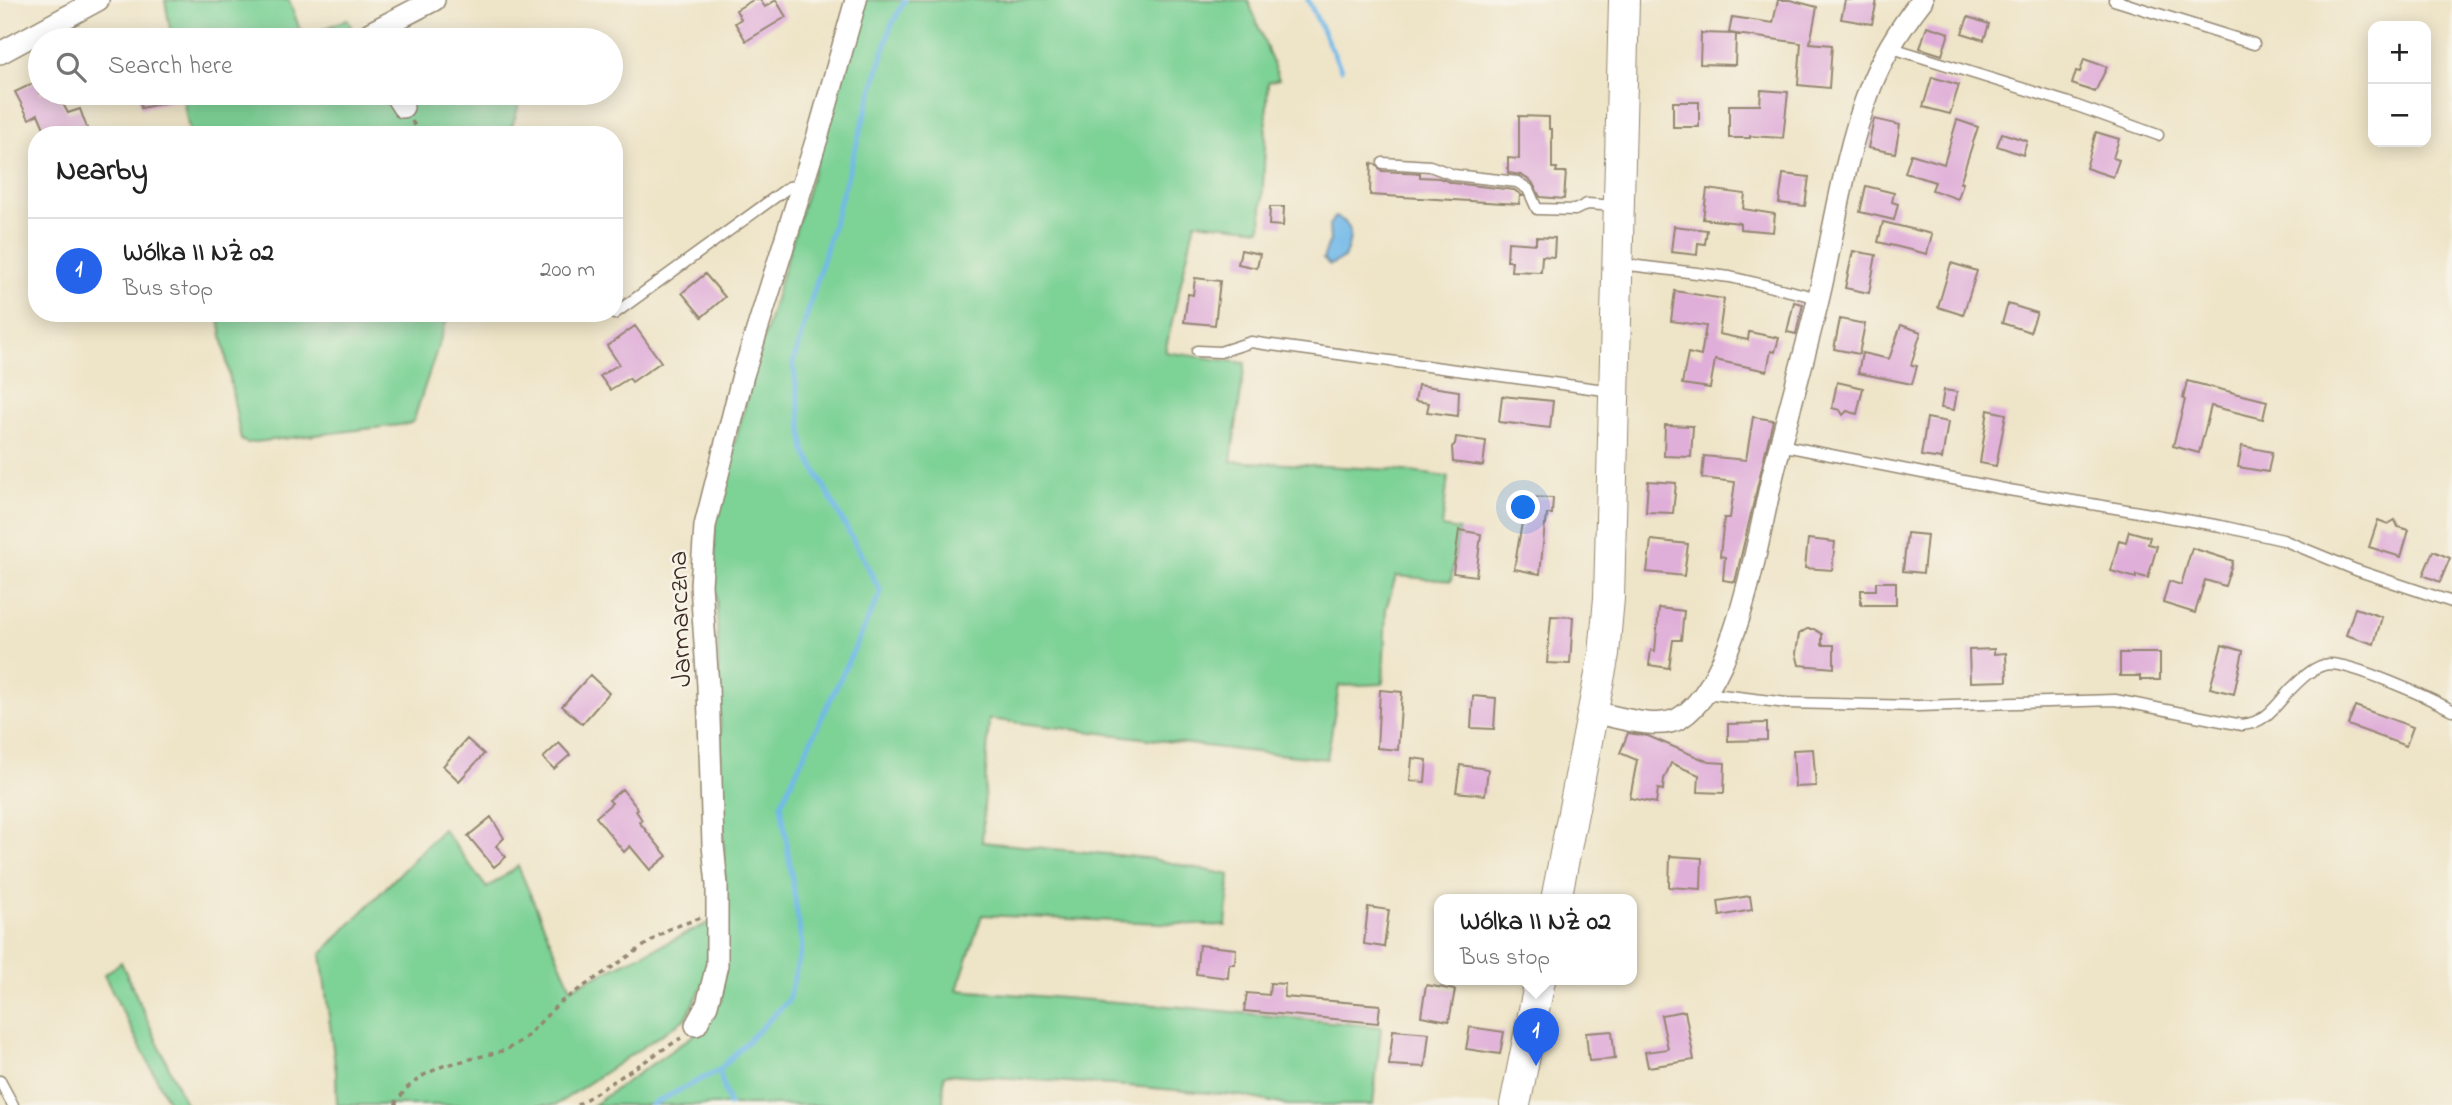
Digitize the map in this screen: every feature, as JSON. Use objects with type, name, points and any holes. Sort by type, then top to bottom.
[{"type":"street","points":[[46,28],[98,0]]},
{"type":"street","points":[[380,28],[434,0]]},
{"type":"street","name":"Jarmarczna","points":[[696,1025],[706,1005],[717,965],[717,885],[701,585],[705,526],[747,362],[856,0]]},
{"type":"street","points":[[1557,894],[1604,654],[1609,598],[1624,0]]},
{"type":"street","points":[[1593,712],[1664,724],[1686,714],[1705,693],[1728,647],[1744,603],[1780,445],[1819,298],[1853,141],[1869,89],[1889,47],[1922,0]]},
{"type":"street","points":[[0,53],[28,38]]},
{"type":"street","points":[[1514,1105],[1538,985]]},
{"type":"lane","points":[[2114,0],[2254,44]]},
{"type":"lane","points":[[1889,47],[2066,102],[2158,135]]},
{"type":"lane","points":[[1383,163],[1430,166],[1454,175],[1517,181],[1528,189],[1537,209],[1575,210],[1587,204],[1620,206]]},
{"type":"lane","points":[[623,307],[789,187],[801,188]]},
{"type":"lane","points":[[1618,264],[1730,278],[1819,298]]},
{"type":"lane","points":[[1197,351],[1220,352],[1251,342],[1615,391]]},
{"type":"lane","points":[[1780,445],[2009,491],[2221,526],[2283,540],[2356,570],[2452,602]]},
{"type":"lane","points":[[1705,693],[1787,703],[1918,706],[2115,700],[2242,725],[2261,721],[2311,671],[2330,664],[2346,667],[2423,695],[2452,710]]},
{"type":"lane","points":[[0,1081],[13,1105]]},
{"type":"path","points":[[396,1105],[407,1088],[424,1075],[443,1066],[506,1050],[524,1039],[559,1003],[669,929],[716,914]]},
{"type":"path","points":[[577,1105],[676,1041],[696,1025]]},
{"type":"green space","points":[[165,0],[289,0],[299,28],[170,28]]},
{"type":"green space","points":[[865,0],[1248,0],[1279,79],[1268,82],[1261,229],[1195,222],[1165,352],[1245,363],[1231,461],[1396,470],[1448,477],[1442,527],[1459,530],[1451,581],[1396,576],[1386,609],[1383,684],[1339,686],[1327,759],[989,719],[982,842],[1147,858],[1230,875],[1226,926],[982,915],[957,990],[1182,1007],[1381,1027],[1373,1105],[1287,1105],[1242,1096],[948,1074],[944,1076],[943,1105],[593,1105],[694,1035],[722,1000],[725,890],[714,516],[778,288]]},
{"type":"green space","points":[[347,19],[352,28],[326,28]]},
{"type":"green space","points":[[184,105],[519,105],[512,126],[188,126]]},
{"type":"green space","points":[[220,322],[446,322],[413,422],[247,443],[241,440]]},
{"type":"green space","points":[[443,829],[487,888],[518,866],[571,988],[711,922],[705,981],[686,1018],[556,1105],[337,1105],[336,1072],[321,954]]},
{"type":"green space","points":[[121,962],[186,1105],[170,1105],[104,975]]},
{"type":"water","points":[[1335,217],[1349,228],[1350,239],[1344,258],[1330,265],[1323,259],[1330,240],[1329,225]]},
{"type":"building","points":[[753,0],[760,0],[765,7],[776,0],[786,17],[746,41],[735,23],[741,19],[736,10]]},
{"type":"building","points":[[1778,0],[1790,0],[1817,7],[1810,43],[1832,45],[1829,88],[1798,85],[1801,43],[1729,33],[1732,17],[1773,23]]},
{"type":"building","points":[[1845,0],[1877,0],[1872,24],[1841,19]]},
{"type":"building","points":[[1968,17],[1989,24],[1984,40],[1962,33]]},
{"type":"building","points":[[1927,26],[1949,33],[1942,55],[1920,48]]},
{"type":"building","points":[[1701,33],[1736,34],[1735,65],[1700,64]]},
{"type":"building","points":[[2084,59],[2107,67],[2095,92],[2072,84]]},
{"type":"building","points":[[1932,77],[1959,85],[1950,114],[1923,107]]},
{"type":"building","points":[[28,86],[28,105],[64,105],[68,113],[80,109],[86,126],[43,126],[38,114],[29,119],[15,92]]},
{"type":"building","points":[[1761,90],[1788,92],[1783,138],[1729,138],[1729,105],[1760,105]]},
{"type":"building","points":[[1673,102],[1699,102],[1699,127],[1673,127]]},
{"type":"building","points":[[1519,116],[1549,117],[1549,129],[1552,129],[1552,168],[1557,168],[1556,172],[1566,172],[1564,199],[1540,197],[1532,182],[1521,175],[1508,173],[1508,158],[1519,159]]},
{"type":"building","points":[[1874,119],[1900,125],[1895,153],[1868,148]]},
{"type":"building","points":[[1957,120],[1978,127],[1960,183],[1963,183],[1958,199],[1932,190],[1935,182],[1905,173],[1911,154],[1944,164]]},
{"type":"building","points":[[2096,132],[2119,139],[2113,158],[2119,160],[2113,177],[2086,168]]},
{"type":"building","points":[[2002,133],[2027,141],[2023,155],[1997,146]]},
{"type":"building","points":[[1371,163],[1382,171],[1420,173],[1420,177],[1514,190],[1523,196],[1520,196],[1519,204],[1370,195]]},
{"type":"building","points":[[1783,174],[1809,177],[1805,206],[1779,203]]},
{"type":"building","points":[[1866,186],[1894,193],[1892,202],[1898,204],[1894,220],[1860,212]]},
{"type":"building","points":[[1707,189],[1745,194],[1743,209],[1775,214],[1773,232],[1740,229],[1740,223],[1703,219]]},
{"type":"building","points":[[1270,207],[1284,207],[1283,226],[1269,225]]},
{"type":"building","points":[[1883,222],[1932,234],[1927,254],[1878,242]]},
{"type":"building","points":[[1674,226],[1707,230],[1705,244],[1698,243],[1697,255],[1671,252]]},
{"type":"building","points":[[1536,237],[1555,238],[1554,257],[1542,256],[1541,272],[1511,271],[1512,261],[1507,261],[1508,242],[1536,244]]},
{"type":"building","points":[[1241,250],[1260,254],[1257,268],[1238,264]]},
{"type":"building","points":[[1853,251],[1876,255],[1869,293],[1845,288]]},
{"type":"building","points":[[1951,263],[1977,271],[1963,315],[1938,307]]},
{"type":"building","points":[[705,274],[725,297],[702,317],[682,293]]},
{"type":"building","points":[[1195,278],[1220,281],[1215,325],[1184,322],[1188,294],[1193,295]]},
{"type":"building","points":[[1675,291],[1724,299],[1719,334],[1748,340],[1749,332],[1779,338],[1775,352],[1771,351],[1767,371],[1715,360],[1710,388],[1682,384],[1688,353],[1701,356],[1706,326],[1671,321]]},
{"type":"building","points":[[1794,302],[1803,304],[1796,334],[1787,332]]},
{"type":"building","points":[[2008,304],[2037,313],[2030,332],[2002,323]]},
{"type":"building","points":[[1840,319],[1865,324],[1859,354],[1834,349]]},
{"type":"building","points":[[1901,325],[1921,332],[1911,365],[1917,366],[1912,384],[1858,373],[1862,353],[1889,359]]},
{"type":"building","points":[[635,326],[661,362],[632,382],[629,378],[610,390],[600,376],[619,364],[607,346]]},
{"type":"building","points":[[2187,381],[2267,401],[2263,419],[2211,406],[2199,453],[2173,446]]},
{"type":"building","points":[[1837,382],[1863,388],[1857,414],[1847,411],[1843,415],[1840,410],[1832,408]]},
{"type":"building","points":[[1418,385],[1459,391],[1458,416],[1427,412],[1429,403],[1415,401]]},
{"type":"building","points":[[1944,390],[1957,392],[1954,410],[1941,408]]},
{"type":"building","points":[[1502,396],[1553,401],[1550,428],[1499,422]]},
{"type":"building","points":[[1988,410],[2006,414],[1996,466],[1980,463]]},
{"type":"building","points":[[1753,417],[1773,420],[1735,582],[1723,580],[1725,557],[1720,556],[1724,518],[1730,518],[1735,482],[1702,478],[1704,456],[1746,460]]},
{"type":"building","points":[[1927,418],[1948,422],[1942,459],[1921,456]]},
{"type":"building","points":[[1665,425],[1693,426],[1691,457],[1664,456]]},
{"type":"building","points":[[1456,437],[1486,441],[1483,466],[1453,462],[1452,447]]},
{"type":"building","points":[[2242,446],[2272,452],[2268,472],[2238,467]]},
{"type":"building","points":[[1648,481],[1676,483],[1673,513],[1646,512]]},
{"type":"building","points":[[1522,497],[1553,498],[1552,514],[1547,514],[1545,524],[1540,574],[1514,569],[1522,523]]},
{"type":"building","points":[[2378,520],[2388,524],[2395,520],[2398,527],[2409,530],[2401,557],[2369,547]]},
{"type":"building","points":[[1459,530],[1481,534],[1476,576],[1453,573]]},
{"type":"building","points":[[2129,531],[2150,537],[2148,544],[2157,546],[2148,578],[2136,575],[2136,578],[2111,571],[2119,540],[2126,542]]},
{"type":"building","points":[[1907,533],[1927,535],[1923,573],[1903,571]]},
{"type":"building","points":[[1808,539],[1835,542],[1832,570],[1805,568]]},
{"type":"building","points":[[1651,540],[1688,544],[1684,576],[1647,572]]},
{"type":"building","points":[[2192,548],[2233,561],[2225,586],[2205,580],[2195,613],[2163,603],[2169,581],[2181,585]]},
{"type":"building","points":[[2433,551],[2450,558],[2440,582],[2423,575]]},
{"type":"building","points":[[1876,582],[1896,582],[1896,605],[1861,605],[1861,590],[1876,590]]},
{"type":"building","points":[[1659,608],[1684,611],[1681,640],[1673,640],[1669,668],[1649,665],[1651,650],[1655,651]]},
{"type":"building","points":[[2355,608],[2382,617],[2374,644],[2346,635]]},
{"type":"building","points":[[1551,616],[1573,617],[1570,664],[1547,663]]},
{"type":"building","points":[[1807,629],[1814,629],[1822,634],[1822,645],[1834,645],[1834,668],[1799,665],[1796,653],[1799,634]]},
{"type":"building","points":[[2222,645],[2243,651],[2234,694],[2210,688]]},
{"type":"building","points":[[1994,649],[1994,654],[2006,653],[2007,681],[1970,682],[1969,650]]},
{"type":"building","points":[[2120,653],[2160,653],[2160,680],[2120,676]]},
{"type":"building","points":[[590,675],[609,693],[582,724],[562,706]]},
{"type":"building","points":[[1380,690],[1402,692],[1398,750],[1377,748]]},
{"type":"building","points":[[1473,696],[1496,698],[1494,729],[1471,728]]},
{"type":"building","points":[[2355,706],[2413,727],[2406,746],[2348,725]]},
{"type":"building","points":[[1767,723],[1767,740],[1728,741],[1728,724]]},
{"type":"building","points":[[1628,733],[1648,736],[1709,762],[1725,763],[1724,793],[1698,792],[1699,775],[1671,763],[1664,779],[1663,790],[1658,789],[1656,803],[1630,798],[1637,760],[1620,753]]},
{"type":"building","points":[[467,739],[484,754],[459,781],[443,766]]},
{"type":"building","points":[[559,743],[570,755],[554,769],[543,758]]},
{"type":"building","points":[[1813,749],[1816,786],[1795,787],[1793,750]]},
{"type":"building","points":[[1412,758],[1427,760],[1425,782],[1410,781]]},
{"type":"building","points":[[1460,765],[1488,769],[1485,795],[1456,792]]},
{"type":"building","points":[[622,789],[638,809],[636,811],[642,820],[639,822],[667,856],[650,870],[630,846],[624,852],[596,817],[612,803],[609,800]]},
{"type":"building","points":[[491,817],[504,838],[496,846],[506,857],[494,867],[468,836]]},
{"type":"building","points":[[1670,856],[1702,858],[1701,889],[1669,887]]},
{"type":"building","points":[[1750,896],[1752,910],[1720,916],[1718,901]]},
{"type":"building","points":[[1368,907],[1389,910],[1384,947],[1364,944]]},
{"type":"building","points":[[1199,945],[1236,949],[1235,964],[1229,964],[1228,978],[1196,974]]},
{"type":"building","points":[[1270,983],[1285,984],[1284,997],[1380,1005],[1378,1023],[1244,1011],[1247,993],[1269,995]]},
{"type":"building","points":[[1426,985],[1455,990],[1449,1021],[1421,1016]]},
{"type":"building","points":[[1685,1011],[1694,1060],[1648,1067],[1645,1052],[1668,1049],[1661,1015]]},
{"type":"building","points":[[1470,1027],[1504,1032],[1500,1054],[1466,1049]]},
{"type":"building","points":[[1393,1030],[1429,1033],[1425,1067],[1389,1065]]},
{"type":"building","points":[[1612,1031],[1615,1059],[1589,1061],[1586,1033]]},
{"type":"waterway","points":[[729,1105],[719,1070],[788,1001],[802,947],[781,804],[881,592],[805,451],[793,363],[891,26],[905,0]]},
{"type":"waterway","points":[[1308,0],[1341,69]]},
{"type":"waterway","points":[[651,1105],[719,1070]]},
{"type":"place","name":"Wólka II NŻ 02","points":[[1536,1066]]}]
